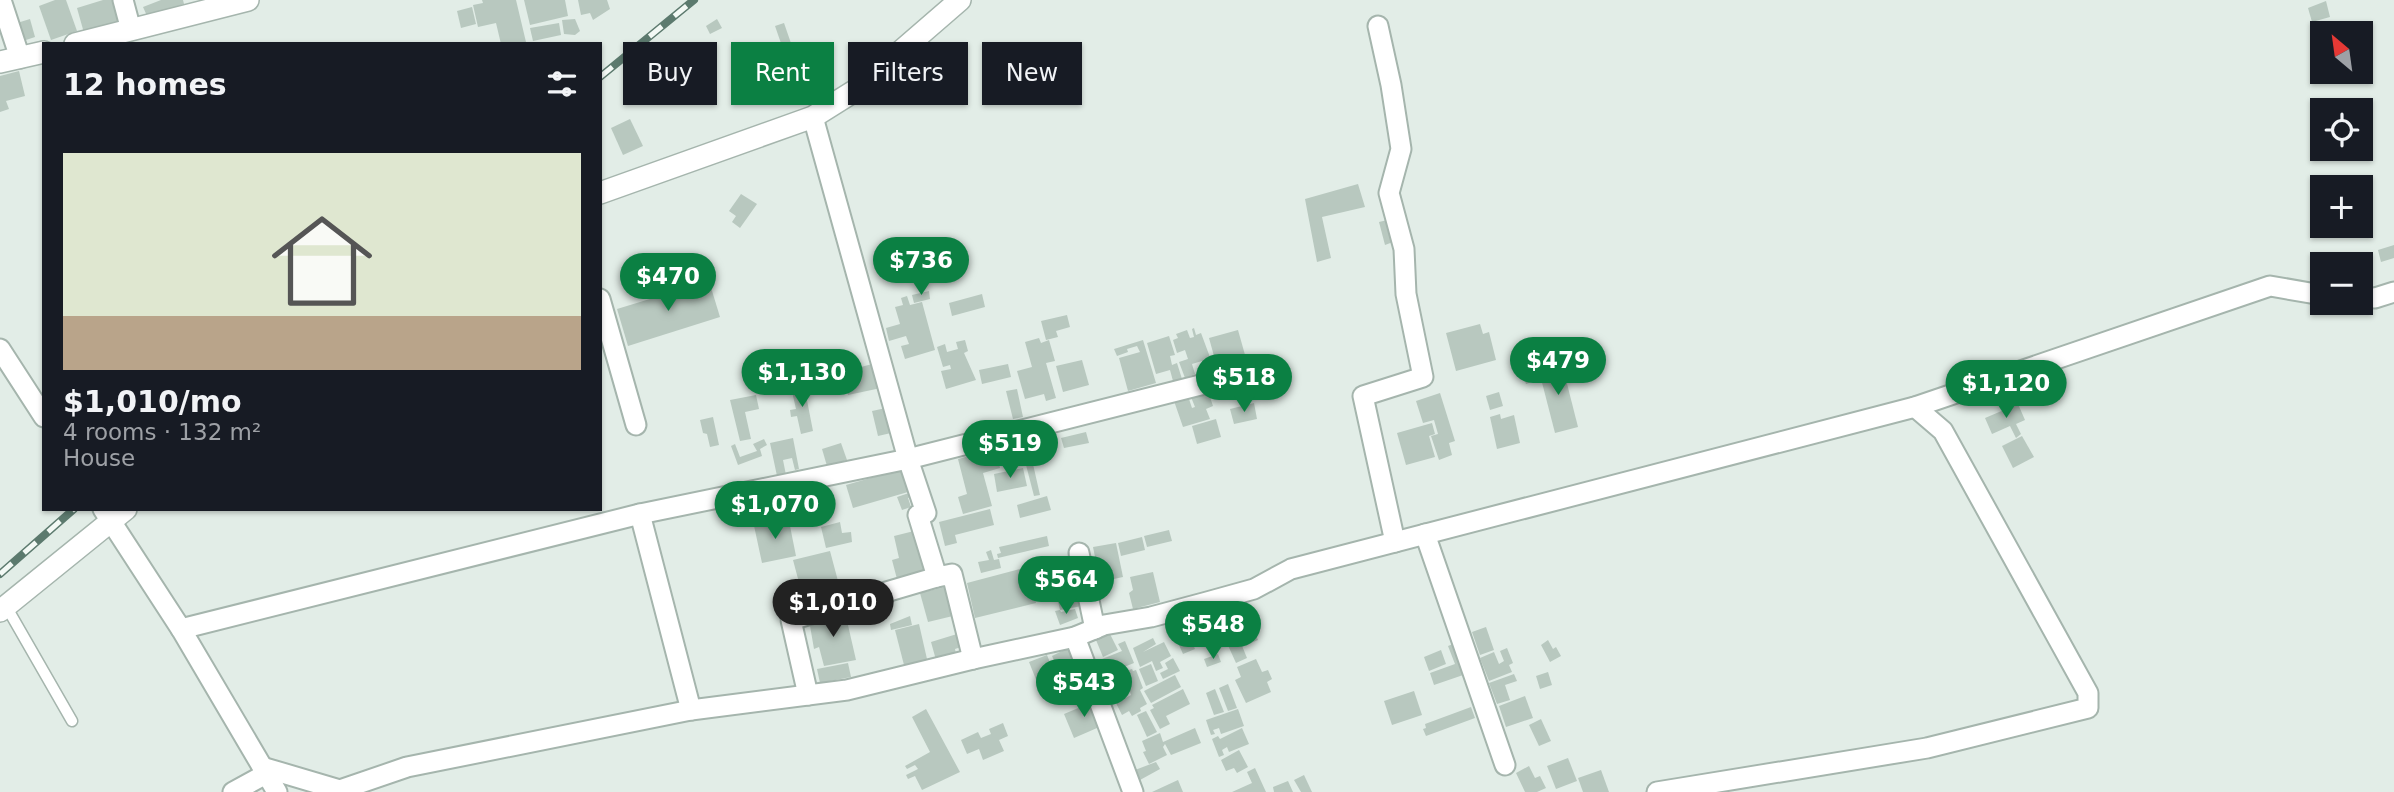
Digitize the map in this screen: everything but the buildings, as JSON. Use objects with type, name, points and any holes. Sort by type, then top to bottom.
[{"type":"street","points":[[1,0],[10,60],[42,52]]},
{"type":"street","points":[[123,0],[131,30]]},
{"type":"street","points":[[602,192],[813,117],[856,90],[960,0]]},
{"type":"street","points":[[83,42],[241,1]]},
{"type":"street","points":[[1378,26],[1401,149],[1390,193],[1404,249],[1406,294],[1423,377],[1363,396],[1395,542]]},
{"type":"street","points":[[813,117],[908,459],[926,513],[918,515],[937,577]]},
{"type":"street","points":[[264,770],[340,791],[407,766],[691,710],[847,690],[1075,637],[1104,625],[1151,617],[1254,589],[1291,569],[1915,407],[2270,286],[2310,293]]},
{"type":"street","points":[[2373,298],[2394,292]]},
{"type":"street","points":[[602,306],[636,425]]},
{"type":"street","points":[[0,349],[42,414]]},
{"type":"street","points":[[181,629],[640,514],[908,459],[1232,377]]},
{"type":"street","points":[[1657,792],[1927,748],[2088,708],[2088,693],[1943,431],[1915,407]]},
{"type":"street","points":[[3,608],[113,513],[277,792]]},
{"type":"street","points":[[640,514],[691,710]]},
{"type":"street","points":[[1425,534],[1505,765]]},
{"type":"street","points":[[1079,553],[1095,629]]},
{"type":"street","points":[[808,695],[791,620],[937,577],[952,574],[972,659]]},
{"type":"street","points":[[1075,637],[1133,792]]},
{"type":"street","points":[[233,792],[264,770]]},
{"type":"lane","points":[[3,608],[72,721]]},
{"type":"railway","points":[[602,75],[694,0]]},
{"type":"railway","points":[[0,574],[72,511]]}]
